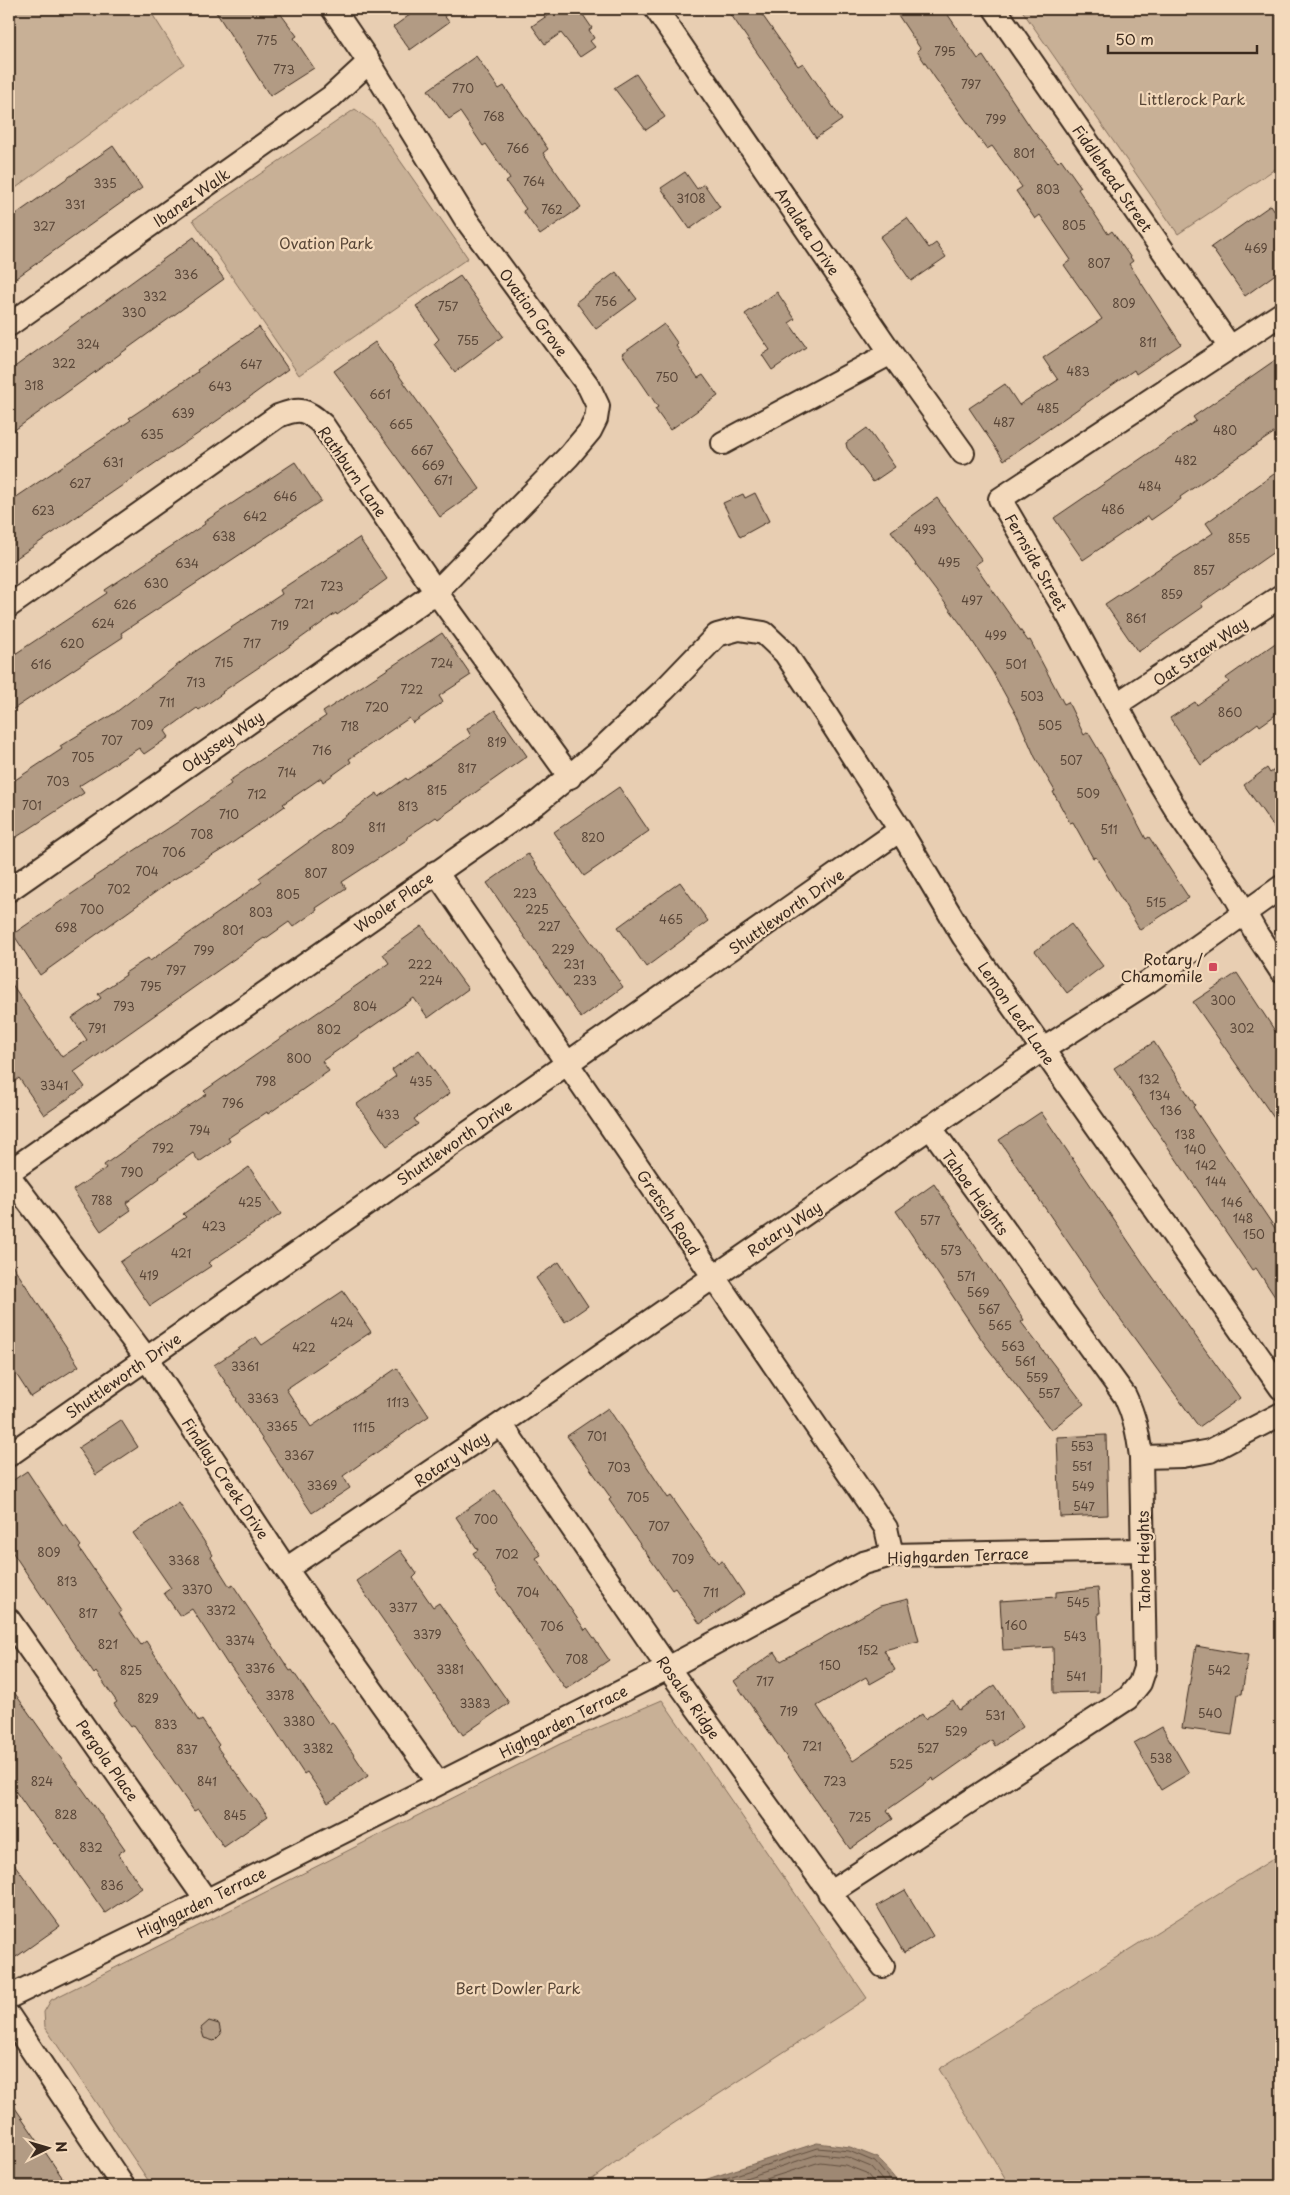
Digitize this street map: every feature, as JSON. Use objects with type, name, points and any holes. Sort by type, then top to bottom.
[{"type":"street","name":"Ovation Grove","points":[[333,9],[369,62],[465,218],[589,387],[598,406],[596,419],[590,431],[569,456],[436,592]]},
{"type":"street","name":"Analdea Drive","points":[[656,9],[891,353],[963,453]]},
{"type":"street","name":"Fiddlehead Street","points":[[995,9],[1230,347]]},
{"type":"street","name":"Ibanez Walk","points":[[9,325],[331,97],[369,62]]},
{"type":"street","name":"Fernside Street","points":[[1281,314],[1000,499],[1180,816],[1233,892],[1256,933],[1281,971]]},
{"type":"street","points":[[723,443],[891,353]]},
{"type":"street","name":"Rathburn Lane","points":[[9,606],[278,416],[296,409],[309,412],[323,425],[436,592],[570,777]]},
{"type":"street","name":"Odyssey Way","points":[[9,890],[436,592]]},
{"type":"street","name":"Oat Straw Way","points":[[1117,704],[1281,596]]},
{"type":"street","name":"Wooler Place","points":[[9,1172],[538,802],[570,777],[664,690],[717,636],[739,629],[764,632]]},
{"type":"street","name":"Lemon Leaf Lane","points":[[764,632],[785,653],[900,830],[963,936],[1281,1388]]},
{"type":"street","name":"Shuttleworth Drive","points":[[9,1455],[900,830]]},
{"type":"street","name":"Gretsch Road","points":[[436,872],[886,1528],[892,1555]]},
{"type":"street","name":"Rotary Way","points":[[286,1569],[501,1424],[1042,1050],[1148,982],[1281,887]]},
{"type":"street","name":"Tahoe Heights","points":[[829,1893],[1128,1698],[1140,1683],[1145,1668],[1138,1427],[1125,1396],[930,1127]]},
{"type":"street","name":"Findlay Creek Drive","points":[[9,1176],[146,1359],[286,1569],[438,1783]]},
{"type":"street","points":[[1140,1457],[1183,1456],[1210,1451],[1281,1414]]},
{"type":"street","name":"Rosales Ridge","points":[[501,1424],[668,1668],[882,1966]]},
{"type":"street","name":"Highgarden Terrace","points":[[9,1997],[668,1668],[863,1563],[892,1555],[1142,1550]]},
{"type":"street","name":"Pergola Place","points":[[9,1620],[206,1900]]},
{"type":"street","points":[[9,2016],[123,2186]]},
{"type":"green space","points":[[9,9],[149,9],[184,64],[9,193]]},
{"type":"green space","name":"Littlerock Park","points":[[1021,9],[1281,9],[1281,165],[1178,234]]},
{"type":"green space","name":"Ovation Park","points":[[355,109],[374,123],[468,258],[299,375],[193,220]]},
{"type":"green space","name":"Bert Dowler Park","points":[[662,1700],[867,1998],[628,2153],[583,2186],[152,2186],[45,2027],[44,2012],[51,2000],[560,1744]]},
{"type":"green space","points":[[1281,1854],[1281,2186],[1010,2186],[939,2069]]},
{"type":"water","points":[[817,2143],[850,2147],[878,2158],[901,2186],[686,2186]]},
{"type":"building","points":[[214,9],[277,9],[297,36],[294,38],[314,68],[270,96]]},
{"type":"building","points":[[418,9],[439,9],[449,22],[410,50],[393,27]]},
{"type":"building","points":[[557,9],[579,9],[592,28],[589,30],[594,38],[590,41],[595,47],[580,57],[561,33],[545,44],[532,26]]},
{"type":"building","points":[[727,9],[758,9],[798,66],[803,63],[842,120],[816,138]]},
{"type":"building","points":[[894,9],[944,9],[978,59],[983,56],[1031,128],[1058,162],[1061,159],[1081,187],[1078,189],[1108,234],[1112,231],[1133,261],[1129,264],[1181,344],[1136,374],[1134,370],[1004,460],[969,408],[1005,384],[1019,405],[1058,380],[1043,358],[1102,319],[1064,265],[1071,260],[1040,215],[1035,219],[1016,191],[1022,187],[992,146],[987,149],[935,78],[917,51],[920,48]]},
{"type":"building","points":[[476,56],[499,89],[504,86],[548,149],[543,153],[581,207],[540,235],[523,211],[526,209],[506,182],[510,179],[486,144],[483,146],[460,112],[449,119],[428,90]]},
{"type":"building","points":[[636,74],[665,117],[646,130],[614,88]]},
{"type":"building","points":[[113,146],[142,188],[9,283],[9,219]]},
{"type":"building","points":[[685,172],[697,189],[704,184],[720,207],[690,229],[661,188]]},
{"type":"building","points":[[1271,205],[1281,220],[1281,270],[1245,296],[1211,247]]},
{"type":"building","points":[[907,218],[929,248],[936,243],[946,257],[911,281],[880,237]]},
{"type":"building","points":[[194,237],[224,279],[9,434],[9,371]]},
{"type":"building","points":[[616,272],[637,299],[596,329],[576,302]]},
{"type":"building","points":[[460,276],[503,336],[455,372],[434,344],[439,339],[416,306]]},
{"type":"building","points":[[777,292],[795,319],[789,323],[806,347],[772,370],[762,355],[770,350],[745,314]]},
{"type":"building","points":[[664,324],[678,344],[676,346],[698,378],[703,375],[718,396],[670,430],[655,409],[658,407],[622,354]]},
{"type":"building","points":[[259,327],[288,369],[221,418],[9,563],[9,502],[131,420],[129,418],[198,372],[197,370]]},
{"type":"building","points":[[375,342],[480,489],[440,517],[334,371]]},
{"type":"building","points":[[1281,356],[1281,428],[1180,497],[1181,499],[1151,520],[1148,516],[1083,560],[1054,518],[1196,421],[1193,417]]},
{"type":"building","points":[[867,428],[895,467],[873,482],[847,448],[846,443]]},
{"type":"building","points":[[295,462],[321,501],[121,633],[123,637],[9,712],[9,658],[107,593],[105,590],[205,524],[204,522]]},
{"type":"building","points":[[1281,469],[1281,547],[1201,603],[1203,607],[1138,652],[1105,604],[1213,533],[1206,523]]},
{"type":"building","points":[[755,493],[769,521],[740,537],[723,503],[743,494],[745,498]]},
{"type":"building","points":[[937,498],[982,560],[975,565],[1028,641],[1030,640],[1064,704],[1068,702],[1084,735],[1088,732],[1104,759],[1146,839],[1149,837],[1189,898],[1140,930],[1096,857],[1093,858],[1073,822],[1070,823],[1053,792],[1055,791],[1035,757],[1018,718],[992,671],[963,627],[891,531]]},
{"type":"building","points":[[359,538],[387,579],[222,692],[199,710],[197,708],[165,731],[169,737],[144,754],[139,748],[79,786],[84,793],[9,842],[9,784],[62,749],[60,746],[115,713],[193,653],[282,594],[280,590]]},
{"type":"building","points":[[442,633],[471,675],[439,696],[443,702],[413,723],[409,718],[349,759],[351,762],[323,782],[321,778],[228,846],[171,881],[40,975],[13,934],[94,877],[178,822],[231,784],[229,781],[326,716],[323,712]]},
{"type":"building","points":[[1281,639],[1281,711],[1260,726],[1258,723],[1201,765],[1170,718],[1195,702],[1197,705],[1229,682],[1226,678]]},
{"type":"building","points":[[495,710],[527,756],[438,819],[436,817],[407,837],[408,839],[342,882],[346,888],[316,908],[317,910],[293,927],[289,922],[264,938],[74,1072],[85,1087],[44,1115],[19,1078],[9,1086],[9,980],[62,1057],[87,1040],[72,1018],[101,998],[98,994],[126,975],[125,973],[148,958],[150,961],[262,882],[259,878],[377,793],[379,797],[471,736],[467,729]]},
{"type":"building","points":[[1281,765],[1281,837],[1244,785],[1267,768],[1270,773]]},
{"type":"building","points":[[619,787],[649,831],[584,876],[554,832]]},
{"type":"building","points":[[528,854],[623,987],[581,1018],[487,883]]},
{"type":"building","points":[[680,882],[708,921],[646,967],[618,927]]},
{"type":"building","points":[[1071,924],[1103,966],[1067,993],[1035,951]]},
{"type":"building","points":[[422,926],[468,989],[428,1018],[414,998],[322,1061],[329,1071],[268,1114],[267,1112],[228,1138],[230,1141],[199,1162],[193,1153],[159,1177],[126,1203],[131,1210],[101,1231],[73,1190],[106,1168],[104,1165],[137,1141],[207,1094],[204,1091],[389,963],[383,954]]},
{"type":"building","points":[[1237,973],[1281,1040],[1281,1128],[1193,1002]]},
{"type":"building","points":[[1154,1042],[1195,1105],[1193,1107],[1281,1237],[1281,1306],[1256,1268],[1252,1270],[1114,1068]]},
{"type":"building","points":[[419,1050],[450,1093],[414,1119],[418,1124],[387,1146],[357,1104],[396,1076],[392,1070]]},
{"type":"building","points":[[1041,1112],[1145,1266],[1240,1398],[1199,1427],[1116,1313],[999,1140]]},
{"type":"building","points":[[249,1167],[281,1214],[208,1263],[211,1266],[150,1306],[120,1262],[186,1217],[183,1214]]},
{"type":"building","points":[[934,1184],[1024,1320],[1021,1322],[1084,1404],[1051,1430],[986,1346],[896,1211]]},
{"type":"building","points":[[9,1260],[79,1366],[31,1397],[9,1363]]},
{"type":"building","points":[[559,1262],[588,1306],[565,1322],[536,1278]]},
{"type":"building","points":[[343,1291],[371,1332],[286,1389],[311,1427],[397,1368],[429,1416],[343,1476],[350,1488],[312,1513],[214,1365],[256,1337],[262,1345]]},
{"type":"building","points":[[608,1408],[668,1498],[671,1496],[718,1563],[722,1561],[744,1594],[700,1624],[675,1588],[672,1590],[567,1436]]},
{"type":"building","points":[[121,1420],[138,1447],[96,1475],[78,1448]]},
{"type":"building","points":[[1106,1435],[1108,1515],[1060,1517],[1057,1437]]},
{"type":"building","points":[[27,1471],[63,1525],[65,1524],[81,1546],[79,1548],[122,1611],[119,1613],[141,1645],[146,1641],[199,1722],[202,1720],[219,1745],[217,1747],[268,1816],[224,1847],[198,1809],[194,1811],[134,1725],[131,1727],[114,1704],[117,1702],[96,1672],[94,1674],[9,1547],[9,1483]]},
{"type":"building","points":[[495,1490],[541,1555],[536,1558],[585,1630],[587,1628],[609,1660],[566,1689],[496,1590],[498,1589],[473,1553],[478,1550],[456,1517]]},
{"type":"building","points":[[179,1503],[213,1555],[211,1557],[230,1587],[233,1585],[290,1671],[292,1670],[329,1724],[332,1722],[368,1776],[328,1803],[307,1772],[304,1774],[268,1719],[228,1665],[192,1609],[180,1616],[164,1593],[171,1588],[133,1533]]},
{"type":"building","points":[[400,1550],[417,1574],[413,1578],[433,1607],[439,1603],[509,1703],[463,1735],[356,1581]]},
{"type":"building","points":[[1098,1588],[1100,1613],[1098,1613],[1100,1650],[1099,1692],[1054,1693],[1053,1647],[1003,1650],[1000,1601],[1056,1597],[1056,1592]]},
{"type":"building","points":[[908,1599],[919,1641],[884,1650],[895,1670],[870,1684],[866,1677],[817,1706],[853,1761],[922,1714],[925,1719],[953,1700],[959,1710],[995,1685],[1023,1727],[995,1746],[992,1740],[934,1781],[933,1778],[887,1810],[893,1819],[850,1849],[734,1681],[775,1652],[781,1661],[880,1606]]},
{"type":"building","points":[[1196,1646],[1248,1655],[1242,1694],[1238,1694],[1232,1735],[1182,1728]]},
{"type":"building","points":[[9,1685],[125,1849],[118,1854],[142,1888],[105,1913],[56,1843],[30,1812],[9,1782]]},
{"type":"building","points":[[1162,1727],[1189,1773],[1161,1790],[1134,1743]]},
{"type":"building","points":[[9,1857],[60,1926],[16,1957],[9,1946]]},
{"type":"building","points":[[905,1890],[933,1936],[904,1953],[877,1906]]},
{"type":"building","points":[[209,2021],[219,2024],[221,2034],[214,2041],[204,2038],[201,2028]]},
{"type":"building","points":[[9,2099],[37,2140],[68,2186],[9,2186]]},
{"type":"place","name":"Rotary / Chamomile","points":[[1213,967]]}]
